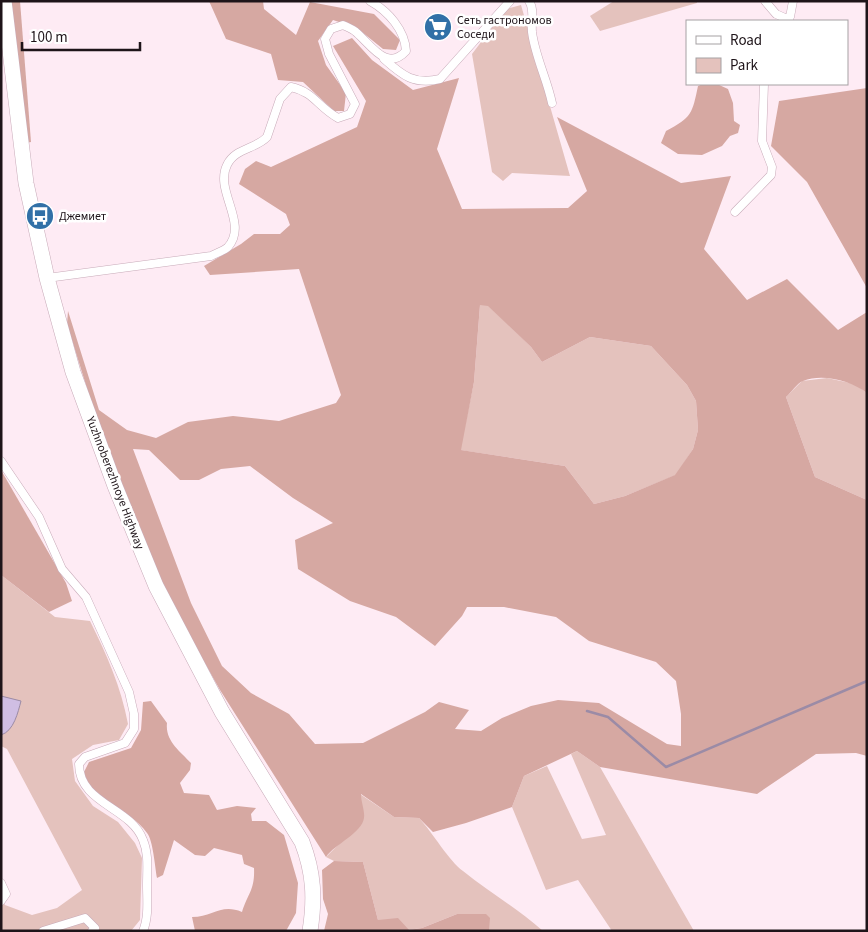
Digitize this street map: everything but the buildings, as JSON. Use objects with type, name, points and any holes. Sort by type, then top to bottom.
[{"type":"highway","name":"Yuzhnoberezhnoye Highway","points":[[4,1],[26,182],[46,275],[49,299],[73,372],[156,586],[222,712],[302,842],[308,858],[314,887],[310,931]]},
{"type":"highway","name":"Yuzhnoberezhnoye Highway","points":[[1,33],[19,184],[34,251],[96,454],[155,600],[202,691],[289,831],[299,852],[307,889],[302,931]]},
{"type":"highway","points":[[34,251],[38,253],[46,275]]},
{"type":"street","points":[[370,1],[394,22],[405,38],[406,51],[402,56],[391,60],[380,56]]},
{"type":"street","points":[[46,275],[211,256],[227,248],[236,231],[224,178],[227,164],[236,154],[263,142],[267,137],[280,99],[291,87],[306,90],[327,112],[338,118],[350,114],[355,104],[329,54],[325,39],[331,29],[343,25],[355,32],[380,56],[410,79],[426,82],[440,79],[510,1]]},
{"type":"street","points":[[529,1],[532,6],[532,32],[537,55],[552,103]]},
{"type":"street","points":[[765,1],[780,17],[792,19],[793,1]]},
{"type":"street","points":[[736,212],[771,175],[772,167],[762,141],[764,85]]},
{"type":"street","points":[[1,461],[39,517],[62,570],[86,597],[129,692],[134,714],[134,729],[126,743],[85,757],[79,764],[79,773],[83,785],[136,828],[143,839],[147,856],[146,918],[143,931]]},
{"type":"street","points":[[1,883],[6,894],[1,901]]},
{"type":"street","points":[[43,931],[85,918],[95,928],[92,931]]},
{"type":"green space","points":[[614,1],[697,1],[697,3],[600,31],[590,16]]},
{"type":"green space","points":[[521,5],[570,176],[512,173],[503,181],[492,172],[472,54],[506,9]]},
{"type":"green space","points":[[480,305],[488,305],[531,347],[542,362],[590,337],[651,346],[687,385],[696,401],[698,430],[693,449],[676,475],[625,496],[594,504],[565,466],[460,450],[474,382]]},
{"type":"green space","points":[[827,378],[855,384],[867,393],[867,500],[815,477],[786,397],[802,381]]},
{"type":"green space","points":[[1,575],[55,617],[90,621],[113,671],[122,697],[128,724],[119,740],[93,745],[72,759],[75,781],[93,806],[118,822],[135,843],[142,858],[140,920],[131,931],[1,931],[1,897],[5,905],[32,915],[57,908],[82,890],[7,749],[1,746]]},
{"type":"green space","points":[[577,751],[600,767],[694,931],[612,931],[578,880],[546,890],[512,807],[524,776],[547,766],[582,839],[606,835],[571,754]]},
{"type":"green space","points":[[360,794],[394,817],[419,818],[458,866],[543,931],[488,931],[457,914],[422,928],[408,930],[378,920],[363,862],[334,861],[326,857],[342,841]]},
{"type":"shaded area","points":[[7,1],[20,1],[31,142],[26,143]]},
{"type":"shaded area","points":[[209,1],[263,1],[264,9],[296,35],[310,2],[374,14],[400,40],[396,50],[383,49],[357,28],[333,20],[318,41],[326,65],[346,93],[344,111],[334,111],[303,82],[278,80],[271,54],[226,39]]},
{"type":"shaded area","points":[[352,38],[372,60],[413,90],[459,78],[437,149],[462,209],[568,208],[587,191],[557,117],[681,183],[731,176],[704,249],[747,300],[787,279],[838,330],[867,312],[867,393],[845,382],[819,378],[801,382],[786,397],[815,477],[867,500],[867,756],[856,753],[816,754],[757,794],[600,767],[577,751],[524,776],[512,807],[433,832],[419,818],[394,817],[361,794],[364,815],[362,823],[353,834],[326,857],[220,690],[158,580],[95,414],[67,324],[68,311],[99,410],[127,430],[156,438],[188,422],[233,416],[279,421],[336,403],[341,395],[299,269],[210,275],[204,266],[254,234],[280,234],[290,225],[286,214],[239,184],[245,169],[256,161],[271,167],[357,127],[366,101],[333,46]],"holes":[[[480,305],[488,306],[531,347],[542,362],[590,337],[651,346],[687,385],[696,401],[698,430],[693,449],[675,475],[625,496],[594,504],[565,466],[461,450],[474,382]],[[133,449],[149,450],[180,480],[199,480],[221,469],[250,466],[293,498],[333,523],[295,540],[298,569],[350,601],[396,617],[435,646],[462,616],[467,607],[504,607],[556,617],[589,641],[656,662],[676,681],[681,714],[681,746],[667,744],[599,703],[558,700],[531,706],[502,718],[481,731],[455,729],[469,710],[439,702],[425,712],[363,743],[315,744],[289,714],[251,693],[222,666],[191,603]]]},
{"type":"shaded area","points":[[719,85],[728,89],[733,103],[734,121],[740,125],[738,133],[730,136],[722,146],[702,155],[678,154],[661,143],[666,131],[690,114],[698,86]]},
{"type":"shaded area","points":[[867,88],[867,288],[807,182],[771,146],[779,101]]},
{"type":"shaded area","points":[[1,470],[66,583],[72,601],[49,612],[1,575]]},
{"type":"shaded area","points":[[1,696],[21,701],[17,716],[12,725],[9,730],[1,735]]},
{"type":"shaded area","points":[[151,701],[167,723],[168,735],[171,740],[191,763],[190,770],[180,783],[184,793],[209,795],[217,810],[237,806],[256,808],[251,814],[252,821],[266,821],[284,835],[298,883],[296,913],[286,931],[195,931],[192,917],[228,909],[242,912],[252,887],[254,868],[244,864],[242,855],[214,848],[205,856],[195,855],[174,840],[163,875],[157,878],[152,847],[147,833],[140,824],[94,791],[88,782],[84,772],[89,762],[131,748],[141,730],[143,702]]},
{"type":"shaded area","points":[[334,861],[363,862],[378,920],[398,918],[409,930],[422,928],[457,914],[486,914],[490,918],[489,930],[324,931],[328,914],[323,899],[322,870]]},
{"type":"waterway","points":[[587,711],[608,717],[666,767],[867,681]]},
{"type":"place","name":"Сеть гастрономов Соседи","points":[[438,27]]},
{"type":"place","name":"Джемиет","points":[[40,216]]}]
